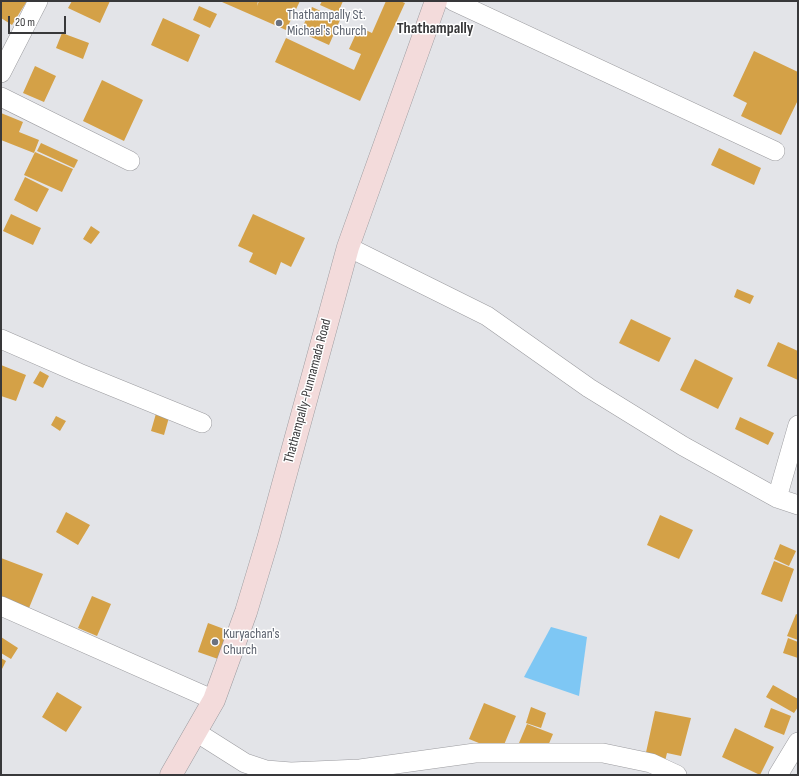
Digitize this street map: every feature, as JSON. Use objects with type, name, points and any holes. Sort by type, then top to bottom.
[{"type":"main road","name":"Thathampally-Punnamada Road","points":[[171,775],[214,700],[246,612],[268,539],[348,247],[436,1]]},
{"type":"street","points":[[1,73],[38,1]]},
{"type":"street","points":[[453,1],[775,151]]},
{"type":"street","points":[[1,97],[130,161]]},
{"type":"street","points":[[348,247],[487,316],[589,388],[683,446],[777,498],[798,505]]},
{"type":"street","points":[[1,339],[79,373],[202,423]]},
{"type":"street","points":[[777,498],[798,425]]},
{"type":"street","points":[[1,606],[214,700]]},
{"type":"street","points":[[196,732],[245,764],[266,770],[291,772],[360,769],[475,753],[603,753],[651,763],[677,775]]},
{"type":"street","points":[[778,775],[797,745]]},
{"type":"water","points":[[551,627],[587,637],[579,696],[524,677]]},
{"type":"building","points":[[1,1],[27,1],[12,25],[1,18]]},
{"type":"building","points":[[72,1],[110,1],[100,23],[68,8]]},
{"type":"building","name":"Thathampally St. Michael's Church","points":[[258,1],[257,6],[259,1],[300,1],[286,30],[222,2]]},
{"type":"building","points":[[322,1],[343,1],[338,13],[320,5]]},
{"type":"building","points":[[386,1],[400,1],[405,3],[360,101],[275,62],[286,38],[354,70],[361,54],[349,49],[359,27],[372,33]]},
{"type":"building","points":[[199,6],[217,14],[210,28],[193,20]]},
{"type":"building","points":[[312,7],[340,20],[329,45],[300,32]]},
{"type":"building","points":[[163,18],[200,35],[188,62],[151,45]]},
{"type":"building","points":[[62,33],[89,43],[83,59],[56,48]]},
{"type":"building","points":[[754,51],[798,72],[798,100],[781,135],[741,116],[747,103],[733,96]]},
{"type":"building","points":[[35,66],[56,76],[44,102],[23,93]]},
{"type":"building","points":[[102,80],[143,100],[124,141],[83,121]]},
{"type":"building","points":[[1,113],[23,122],[19,132],[39,140],[34,153],[1,140]]},
{"type":"building","points":[[41,143],[78,160],[74,168],[37,151]]},
{"type":"building","points":[[719,148],[761,168],[754,185],[711,165]]},
{"type":"building","points":[[35,152],[73,169],[62,192],[24,175]]},
{"type":"building","points":[[25,177],[49,189],[37,212],[14,200]]},
{"type":"building","points":[[11,214],[41,228],[33,245],[3,231]]},
{"type":"building","points":[[253,214],[305,238],[291,267],[281,262],[276,275],[249,262],[253,253],[238,246]]},
{"type":"building","points":[[91,226],[100,232],[91,244],[83,239]]},
{"type":"building","points":[[737,289],[754,296],[750,304],[734,297]]},
{"type":"building","points":[[631,319],[671,338],[659,362],[619,343]]},
{"type":"building","points":[[778,342],[798,351],[798,380],[767,366]]},
{"type":"building","points":[[695,359],[733,378],[718,409],[680,390]]},
{"type":"building","points":[[1,365],[26,375],[16,401],[1,396]]},
{"type":"building","points":[[40,371],[49,376],[43,388],[33,383]]},
{"type":"building","points":[[157,410],[170,414],[164,435],[151,431]]},
{"type":"building","points":[[56,416],[66,421],[60,431],[51,425]]},
{"type":"building","points":[[740,417],[774,433],[768,445],[735,429]]},
{"type":"building","points":[[66,512],[90,525],[78,545],[56,532]]},
{"type":"building","points":[[660,515],[693,530],[679,559],[647,545]]},
{"type":"building","points":[[780,544],[796,551],[789,566],[774,559]]},
{"type":"building","points":[[1,558],[43,574],[29,608],[1,597]]},
{"type":"building","points":[[774,561],[794,569],[782,602],[761,594]]},
{"type":"building","points":[[92,596],[111,604],[97,636],[78,628]]},
{"type":"building","points":[[796,614],[798,615],[798,640],[787,636]]},
{"type":"building","name":"Kuryachan's Church","points":[[208,623],[232,632],[221,660],[198,652]]},
{"type":"building","points":[[1,637],[18,648],[11,659],[1,653]]},
{"type":"building","points":[[788,638],[798,642],[798,658],[783,653]]},
{"type":"building","points":[[1,658],[6,661],[1,671]]},
{"type":"building","points":[[773,685],[798,699],[798,707],[794,713],[766,697]]},
{"type":"building","points":[[57,692],[82,707],[66,732],[42,717]]},
{"type":"building","points":[[484,703],[516,716],[501,752],[469,739]]},
{"type":"building","points":[[531,707],[546,713],[541,728],[526,723]]},
{"type":"building","points":[[771,708],[791,716],[784,735],[764,727]]},
{"type":"building","points":[[655,711],[691,718],[681,756],[667,753],[665,761],[645,757]]},
{"type":"building","points":[[527,724],[553,734],[545,753],[519,743]]},
{"type":"building","points":[[735,728],[774,747],[760,775],[722,757]]},
{"type":"place","name":"Thathampally St. Michael's Church","points":[[279,23]]},
{"type":"place","name":"Kuryachan's Church","points":[[215,642]]},
{"type":"district","name":"Thathampally","points":[[435,29]]}]
